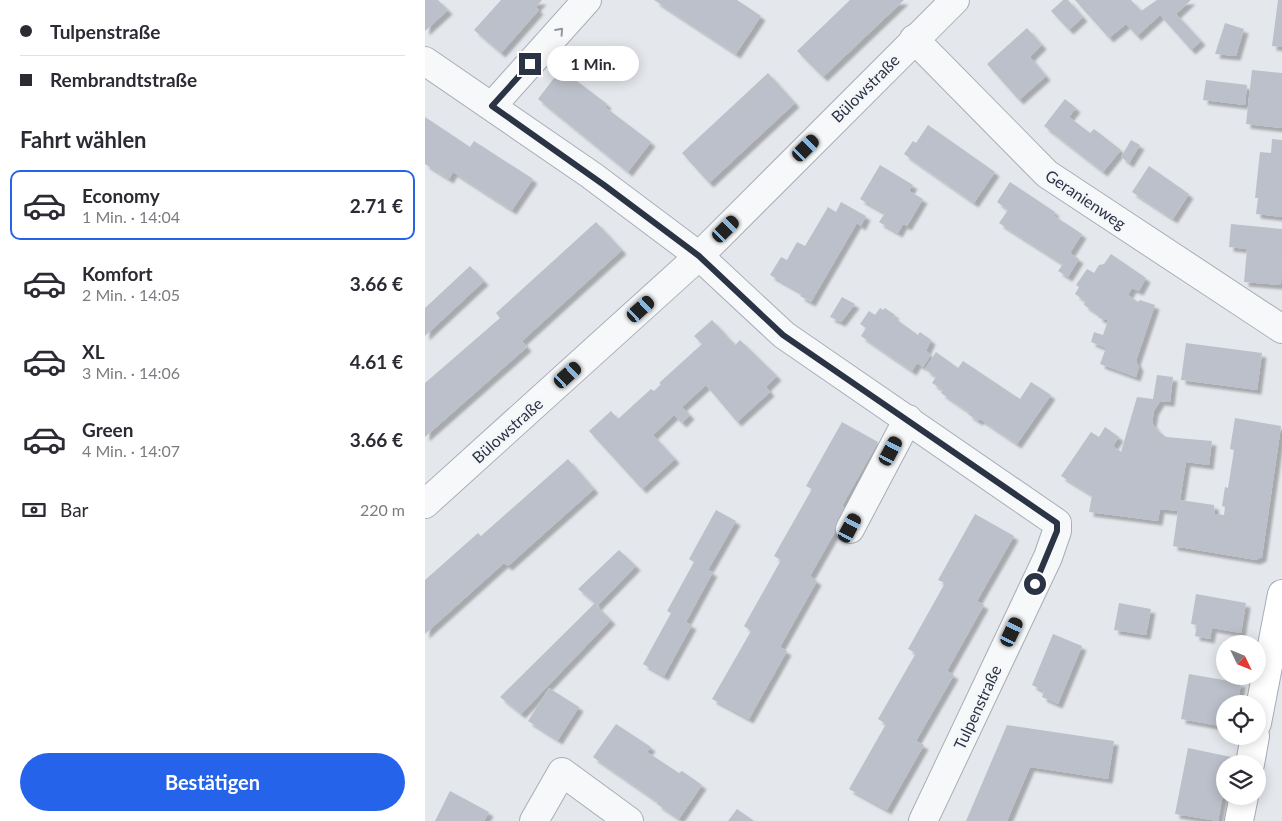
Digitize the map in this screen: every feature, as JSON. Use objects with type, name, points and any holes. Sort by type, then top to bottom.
[{"type":"main road","points":[[1262,695],[1282,594]]},
{"type":"main road","points":[[1239,821],[1242,805]]},
{"type":"street","points":[[492,106],[587,0]]},
{"type":"street","name":"Bülowstraße","points":[[425,504],[699,256],[955,0]]},
{"type":"street","name":"Geranienweg","points":[[914,39],[1047,174],[1282,329]]},
{"type":"street","points":[[425,61],[604,185],[699,256],[783,335],[908,420],[850,528]]},
{"type":"street","name":"Tulpenstraße","points":[[908,420],[1057,523],[1057,531],[1047,557],[923,821]]},
{"type":"street","points":[[535,821],[562,772],[629,821]]},
{"type":"building","points":[[425,0],[438,0],[448,10],[425,31]]},
{"type":"building","points":[[501,0],[542,0],[536,7],[539,10],[501,53],[474,30]]},
{"type":"building","points":[[654,0],[737,0],[761,16],[736,54]]},
{"type":"building","points":[[850,0],[904,0],[823,77],[797,51]]},
{"type":"building","points":[[1063,0],[1068,0],[1083,17],[1069,30],[1051,11]]},
{"type":"building","points":[[1075,0],[1131,0],[1141,11],[1157,0],[1191,0],[1176,14],[1201,41],[1191,50],[1160,15],[1137,36],[1126,24],[1109,38]]},
{"type":"building","points":[[1278,0],[1282,0],[1282,47],[1272,46]]},
{"type":"building","points":[[1225,23],[1244,29],[1236,56],[1215,54]]},
{"type":"building","points":[[1027,28],[1042,45],[1030,57],[1046,76],[1019,100],[987,64]]},
{"type":"building","points":[[561,69],[607,104],[605,107],[651,142],[628,172],[538,99]]},
{"type":"building","points":[[1252,70],[1282,73],[1282,128],[1246,124]]},
{"type":"building","points":[[768,73],[795,103],[709,183],[682,153]]},
{"type":"building","points":[[1206,80],[1247,85],[1245,105],[1203,100]]},
{"type":"building","points":[[1065,99],[1076,108],[1069,117],[1090,133],[1094,129],[1121,150],[1103,172],[1044,126]]},
{"type":"building","points":[[425,117],[470,147],[474,141],[533,179],[512,210],[453,172],[449,179],[425,164]]},
{"type":"building","points":[[928,125],[995,172],[974,203],[904,154],[913,141],[916,143]]},
{"type":"building","points":[[1272,139],[1282,140],[1282,217],[1256,214],[1258,198],[1255,198],[1260,152],[1271,153]]},
{"type":"building","points":[[1131,140],[1140,145],[1129,163],[1121,157]]},
{"type":"building","points":[[880,165],[913,185],[909,191],[923,199],[907,226],[903,224],[898,233],[879,222],[885,213],[860,199]]},
{"type":"building","points":[[1149,166],[1189,194],[1173,219],[1132,192]]},
{"type":"building","points":[[1010,182],[1055,212],[1053,215],[1082,234],[1070,253],[1079,259],[1068,277],[1058,271],[1063,264],[999,223],[1008,210],[997,202]]},
{"type":"building","points":[[841,202],[866,216],[861,226],[857,223],[811,302],[800,296],[802,293],[770,275],[781,257],[787,260],[797,242],[805,246],[828,207],[836,212]]},
{"type":"building","points":[[596,222],[622,250],[522,341],[527,347],[425,437],[425,383],[500,318],[496,313]]},
{"type":"building","points":[[1231,224],[1282,229],[1281,285],[1244,282],[1247,249],[1229,247]]},
{"type":"building","points":[[1111,254],[1146,278],[1139,291],[1132,288],[1128,295],[1138,302],[1140,300],[1155,305],[1136,361],[1139,367],[1136,377],[1100,364],[1106,348],[1091,342],[1094,332],[1103,335],[1108,320],[1099,318],[1098,314],[1084,305],[1085,301],[1075,294],[1079,287],[1076,285],[1087,269],[1094,273],[1099,265],[1104,264]]},
{"type":"building","points":[[470,266],[484,281],[425,336],[425,308]]},
{"type":"building","points":[[842,297],[855,304],[841,322],[830,317]]},
{"type":"building","points":[[880,308],[883,310],[885,308],[895,315],[893,317],[918,335],[920,332],[931,340],[926,351],[931,355],[923,367],[917,363],[912,371],[861,336],[866,328],[860,324],[869,311],[875,315]]},
{"type":"building","points":[[712,320],[735,345],[740,340],[777,376],[766,387],[770,392],[737,422],[706,385],[682,407],[690,415],[682,423],[674,415],[653,435],[675,459],[642,489],[589,431],[611,411],[618,419],[651,389],[654,391],[661,384],[659,383],[702,344],[694,336]]},
{"type":"building","points":[[1186,343],[1262,353],[1257,390],[1181,380]]},
{"type":"building","points":[[936,352],[958,368],[963,361],[1020,399],[1031,382],[1051,395],[1017,444],[980,419],[978,421],[968,414],[969,412],[941,393],[943,390],[932,383],[936,377],[925,369]]},
{"type":"building","points":[[1157,375],[1173,377],[1170,402],[1160,401],[1154,411],[1152,423],[1158,431],[1166,437],[1212,441],[1209,465],[1186,462],[1180,500],[1214,505],[1215,514],[1224,515],[1225,507],[1222,506],[1225,487],[1228,488],[1234,450],[1230,449],[1235,418],[1281,426],[1262,557],[1256,560],[1173,546],[1178,511],[1160,509],[1158,521],[1089,512],[1092,495],[1061,476],[1091,432],[1099,437],[1105,427],[1119,437],[1113,446],[1121,452],[1137,397],[1153,399]]},
{"type":"building","points":[[842,422],[878,442],[842,506],[848,509],[810,576],[817,581],[780,647],[787,651],[749,719],[712,699],[751,631],[744,626],[781,560],[774,556],[812,489],[806,486]]},
{"type":"building","points":[[568,459],[594,489],[508,566],[504,563],[425,634],[425,580],[478,533],[481,536]]},
{"type":"building","points":[[716,510],[736,521],[708,570],[713,572],[686,622],[692,625],[664,676],[643,664],[671,613],[667,611],[694,562],[689,559]]},
{"type":"building","points":[[975,514],[1014,536],[977,601],[984,605],[947,671],[954,675],[916,741],[924,745],[887,810],[849,789],[886,724],[878,719],[916,653],[908,649],[945,583],[938,580]]},
{"type":"building","points":[[619,550],[636,566],[597,606],[611,620],[521,714],[500,697],[595,603],[578,589]]},
{"type":"building","points":[[1196,594],[1246,603],[1241,633],[1212,628],[1210,639],[1195,636],[1197,625],[1191,624]]},
{"type":"building","points":[[1119,603],[1151,609],[1146,635],[1114,630]]},
{"type":"building","points":[[1053,634],[1082,646],[1058,704],[1042,697],[1044,691],[1032,685]]},
{"type":"building","points":[[1189,674],[1216,679],[1216,685],[1241,685],[1239,695],[1216,695],[1216,725],[1181,719]]},
{"type":"building","points":[[549,688],[579,707],[558,740],[528,721]]},
{"type":"building","points":[[616,724],[651,747],[647,752],[679,773],[682,771],[702,785],[679,819],[657,804],[658,802],[593,757]]},
{"type":"building","points":[[1007,725],[1114,741],[1108,779],[1030,767],[1007,821],[966,821]]},
{"type":"building","points":[[1188,748],[1221,755],[1216,755],[1216,805],[1221,805],[1218,821],[1175,814]]},
{"type":"building","points":[[450,791],[489,812],[484,821],[435,821]]},
{"type":"building","points":[[737,809],[754,821],[728,821]]},
{"type":"route","points":[[530,64],[492,106],[604,185],[699,256],[783,335],[1057,523],[1057,531],[1035,584]]}]
